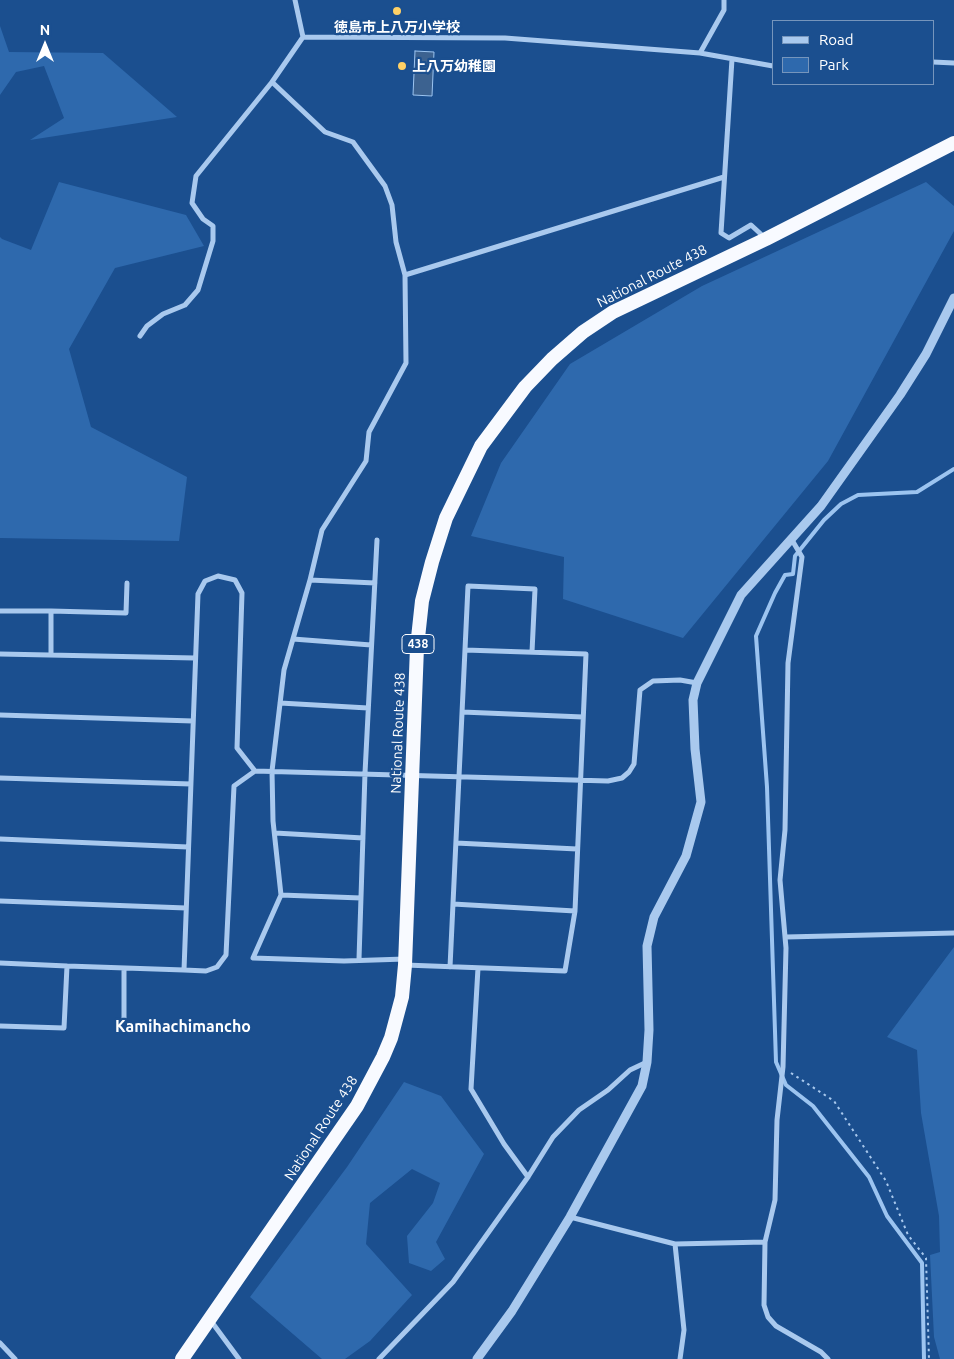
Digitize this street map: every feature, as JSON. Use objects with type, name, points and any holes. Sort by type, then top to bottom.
[{"type":"highway","name":"National Route 438","points":[[182,1359],[337,1137],[383,1058],[397,1016],[405,962],[417,647],[422,601],[446,518],[481,446],[525,387],[552,359],[583,332],[613,312],[766,239],[954,143]]},
{"type":"street","points":[[140,336],[147,326],[163,314],[185,306],[198,290],[213,241],[213,226],[202,219],[192,203],[196,176],[272,82],[303,37],[295,0]]},
{"type":"street","points":[[700,54],[724,10],[724,0]]},
{"type":"street","points":[[303,37],[505,38],[700,54],[772,66]]},
{"type":"street","points":[[732,59],[721,233],[729,238],[751,226],[766,239]]},
{"type":"street","points":[[934,62],[954,63]]},
{"type":"street","points":[[272,82],[325,132],[354,142],[385,186],[392,205],[396,242],[405,275],[406,363],[369,432],[366,461],[322,530],[310,580],[284,670],[272,771],[281,895],[253,958],[359,959],[450,967],[565,971],[575,911],[586,654],[465,650]]},
{"type":"street","points":[[405,275],[724,177]]},
{"type":"street","points":[[478,1359],[512,1311],[570,1217],[642,1086],[647,1062],[647,946],[654,917],[686,856],[700,802],[693,700],[696,683],[741,595],[795,542],[821,506],[900,395],[926,354],[954,298]]},
{"type":"street","points":[[359,959],[365,773],[377,540]]},
{"type":"street","points":[[795,542],[801,552],[801,569],[788,663],[784,762],[785,830],[780,880],[786,937],[783,1067],[775,1150],[775,1200],[765,1242],[764,1305],[768,1316],[776,1326],[788,1335],[821,1352],[828,1359]]},
{"type":"street","points":[[184,970],[198,594],[205,581],[218,576],[234,580],[242,594],[237,748],[255,771]]},
{"type":"street","points":[[310,580],[375,583]]},
{"type":"street","points":[[0,611],[126,613],[127,583]]},
{"type":"street","points":[[450,967],[468,586],[535,589],[532,652]]},
{"type":"street","points":[[51,612],[51,655]]},
{"type":"street","points":[[293,639],[372,645]]},
{"type":"street","points":[[0,654],[196,658]]},
{"type":"street","points":[[0,963],[206,971],[218,967],[226,955],[234,786],[255,771],[608,781],[622,778],[634,764],[637,702],[640,690],[646,684],[663,680],[680,680],[696,683]]},
{"type":"street","points":[[280,703],[368,708]]},
{"type":"street","points":[[462,712],[583,717]]},
{"type":"street","points":[[0,715],[193,721]]},
{"type":"street","points":[[0,778],[191,784]]},
{"type":"street","points":[[275,833],[363,838]]},
{"type":"street","points":[[0,840],[188,847]]},
{"type":"street","points":[[456,843],[578,848]]},
{"type":"street","points":[[281,895],[361,898]]},
{"type":"street","points":[[0,901],[186,908]]},
{"type":"street","points":[[453,904],[575,911]]},
{"type":"street","points":[[786,937],[954,933]]},
{"type":"street","points":[[0,1026],[64,1028],[67,966]]},
{"type":"street","points":[[124,968],[124,1019]]},
{"type":"street","points":[[478,968],[471,1089],[504,1144],[528,1177]]},
{"type":"street","points":[[379,1359],[453,1282],[528,1177],[553,1137],[579,1110],[608,1090],[630,1070],[647,1062]]},
{"type":"street","points":[[570,1217],[675,1244],[765,1242]]},
{"type":"street","points":[[675,1244],[684,1330],[680,1359]]},
{"type":"street","points":[[210,1320],[239,1359]]},
{"type":"street","points":[[0,1343],[15,1359]]},
{"type":"path","points":[[783,1067],[834,1102],[886,1181],[908,1235],[926,1258],[929,1359]]},
{"type":"green space","points":[[0,26],[9,52],[103,53],[177,117],[30,140],[64,118],[44,66],[16,72],[0,95]]},
{"type":"green space","points":[[59,182],[186,215],[204,246],[115,268],[69,349],[91,427],[187,477],[179,541],[0,538],[0,237],[31,250]]},
{"type":"green space","points":[[926,182],[954,206],[954,231],[828,461],[683,638],[563,599],[564,557],[471,536],[501,463],[570,364],[702,286]]},
{"type":"green space","points":[[954,947],[954,1359],[940,1359],[934,1337],[930,1255],[940,1252],[939,1216],[921,1113],[917,1050],[887,1037]]},
{"type":"green space","points":[[404,1082],[441,1096],[484,1154],[436,1242],[445,1259],[431,1271],[409,1263],[407,1236],[433,1203],[440,1183],[412,1169],[370,1203],[366,1244],[412,1295],[370,1341],[345,1359],[322,1359],[250,1297],[347,1167]]},
{"type":"shaded area","points":[[415,51],[434,52],[432,96],[413,95]]},
{"type":"waterway","points":[[924,1359],[922,1263],[887,1216],[869,1177],[813,1106],[786,1085],[776,1062],[767,787],[756,636],[785,575],[793,574],[795,556],[824,520],[841,504],[858,495],[917,492],[954,469]]},
{"type":"place","name":"徳島市上八万小学校","points":[[397,11]]},
{"type":"place","name":"上八万幼稚園","points":[[402,66]]},
{"type":"district","name":"Kamihachimancho","points":[[183,1027]]}]
